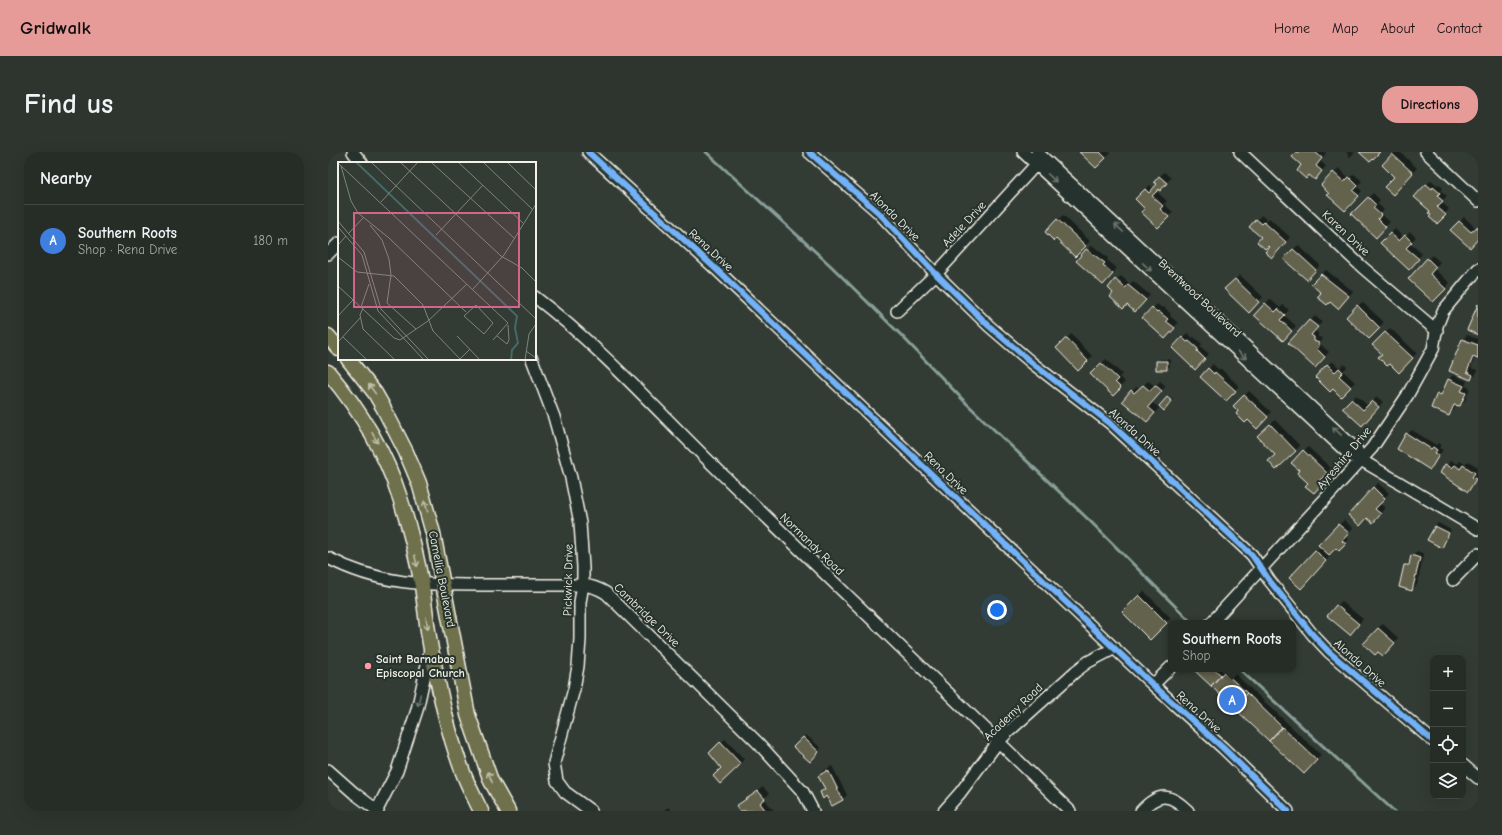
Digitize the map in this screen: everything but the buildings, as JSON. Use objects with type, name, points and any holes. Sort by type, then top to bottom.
[{"type":"main road","points":[[328,336],[338,348]]},
{"type":"main road","name":"Camellia Boulevard","points":[[349,360],[375,393],[395,430],[419,483],[428,513],[468,715],[491,781],[508,811]]},
{"type":"main road","name":"Camellia Boulevard","points":[[328,372],[365,421],[390,470],[408,523],[421,584],[431,649],[453,742],[461,767],[481,811]]},
{"type":"street","points":[[353,152],[361,162]]},
{"type":"street","name":"Rena Drive","points":[[588,152],[717,270],[1288,811]]},
{"type":"street","name":"Alonda Drive","points":[[809,152],[878,212],[936,274],[999,335],[1112,424],[1252,555],[1269,580],[1313,635],[1329,652],[1430,738]]},
{"type":"street","name":"Brentwood Boulevard","points":[[1023,152],[1041,156],[1351,456],[1361,460],[1478,529]]},
{"type":"street","name":"Karen Drive","points":[[1240,152],[1362,266],[1437,331]]},
{"type":"street","points":[[1426,152],[1478,201]]},
{"type":"street","name":"Adele Drive","points":[[897,311],[936,274],[1041,156]]},
{"type":"street","points":[[328,254],[338,244]]},
{"type":"street","name":"Ayreshire Drive","points":[[1214,620],[1372,448],[1407,396],[1432,349],[1439,319],[1443,311],[1478,269]]},
{"type":"street","name":"Normandy Road","points":[[536,298],[572,326],[703,456],[1070,811]]},
{"type":"street","name":"Pickwick Drive","points":[[532,360],[554,417],[571,478],[580,523],[583,585],[580,602],[578,666],[574,689],[554,763],[557,781],[565,792],[591,811]]},
{"type":"street","points":[[1453,580],[1478,554]]},
{"type":"street","name":"Cambridge Drive","points":[[328,558],[344,566],[386,579],[421,584],[593,586],[606,593],[764,749],[803,792],[813,811]]},
{"type":"street","name":"Academy Road","points":[[944,811],[960,793],[998,742],[1076,671],[1088,662],[1115,648]]},
{"type":"street","points":[[328,770],[354,793],[378,811],[397,771],[417,710],[431,649]]},
{"type":"street","points":[[1154,685],[1168,670]]},
{"type":"street","points":[[1466,768],[1478,778]]},
{"type":"street","points":[[1141,811],[1149,803],[1160,797],[1173,799],[1188,811]]},
{"type":"waterway","points":[[706,152],[830,265],[901,335],[966,403],[1090,521],[1189,620]]},
{"type":"waterway","points":[[1242,672],[1394,811]]},
{"type":"cycle path","points":[[588,152],[717,270],[1153,685],[1223,748],[1288,811]]},
{"type":"cycle path","points":[[809,152],[878,212],[936,274],[989,326],[1032,363],[1111,424],[1252,555],[1269,580],[1313,635],[1329,652],[1430,738]]},
{"type":"place","name":"Saint Barnabas Episcopal Church","points":[[368,666]]},
{"type":"place","name":"Southern Roots","points":[[1232,700]]}]
